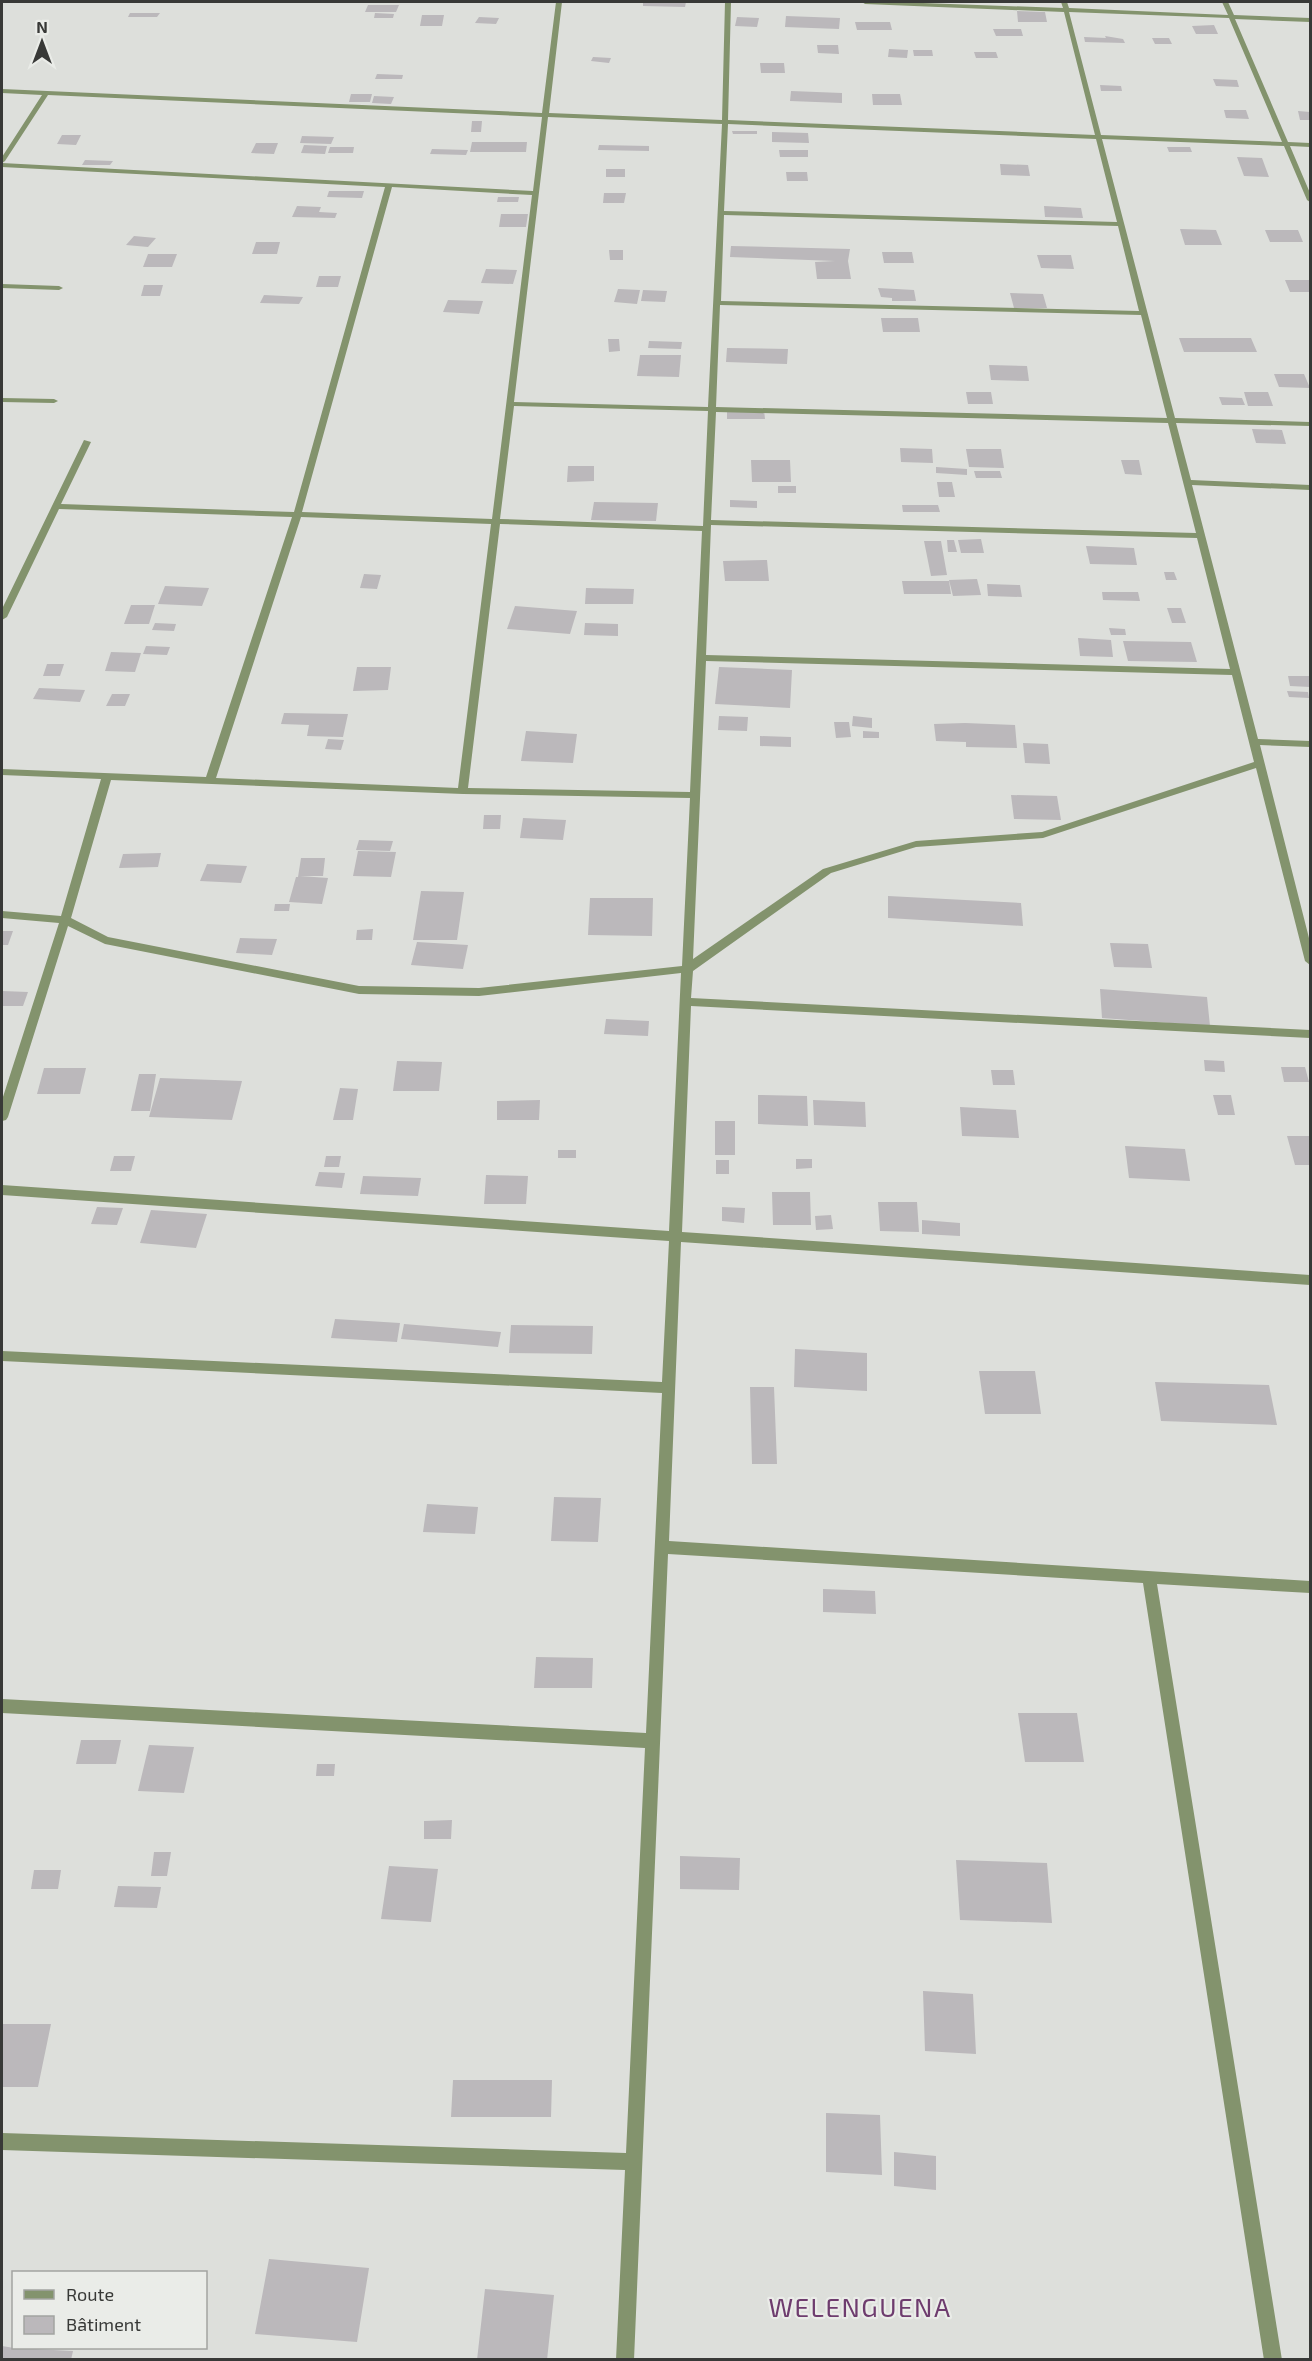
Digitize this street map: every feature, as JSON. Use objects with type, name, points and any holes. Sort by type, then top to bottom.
[{"type":"street","points":[[463,791],[559,2]]},
{"type":"street","points":[[625,2360],[663,1547],[725,121],[728,2]]},
{"type":"street","points":[[865,2],[1065,6],[1311,20]]},
{"type":"street","points":[[1225,2],[1311,201]]},
{"type":"street","points":[[1065,6],[1311,961]]},
{"type":"street","points":[[2,91],[545,115],[1311,144]]},
{"type":"street","points":[[46,93],[2,163],[536,193]]},
{"type":"street","points":[[210,780],[297,516],[389,186]]},
{"type":"street","points":[[721,213],[1121,224]]},
{"type":"street","points":[[2,286],[59,288]]},
{"type":"street","points":[[717,303],[1144,313]]},
{"type":"street","points":[[2,400],[54,401]]},
{"type":"street","points":[[510,404],[1311,424]]},
{"type":"street","points":[[2,617],[87,442]]},
{"type":"street","points":[[1187,482],[1311,487]]},
{"type":"street","points":[[56,506],[496,523],[1201,536]]},
{"type":"street","points":[[701,658],[1236,672]]},
{"type":"street","points":[[1254,742],[1311,744]]},
{"type":"street","points":[[2,914],[65,920],[105,940],[360,990],[479,992],[687,969],[827,871],[916,844],[1043,835],[1260,763]]},
{"type":"street","points":[[2,772],[463,791],[695,795]]},
{"type":"street","points":[[2,1117],[65,920],[107,776]]},
{"type":"street","points":[[686,1002],[1311,1034]]},
{"type":"street","points":[[2,1190],[1311,1280]]},
{"type":"street","points":[[2,1356],[669,1388]]},
{"type":"street","points":[[663,1547],[1311,1587]]},
{"type":"street","points":[[1149,1577],[1273,2360]]},
{"type":"street","points":[[2,1706],[654,1741]]},
{"type":"street","points":[[2,2142],[634,2162]]},
{"type":"building","points":[[643,2],[686,2],[685,7],[643,6]]},
{"type":"building","points":[[368,5],[399,5],[396,12],[365,12]]},
{"type":"building","points":[[1017,11],[1045,12],[1047,22],[1018,22]]},
{"type":"building","points":[[130,13],[160,13],[157,17],[128,17]]},
{"type":"building","points":[[375,13],[394,14],[393,18],[374,18]]},
{"type":"building","points":[[422,15],[444,15],[442,26],[420,26]]},
{"type":"building","points":[[786,16],[840,18],[839,29],[785,27]]},
{"type":"building","points":[[479,17],[499,18],[496,24],[475,23]]},
{"type":"building","points":[[737,17],[759,18],[757,27],[735,26]]},
{"type":"building","points":[[855,22],[890,22],[892,30],[857,30]]},
{"type":"building","points":[[1214,25],[1218,34],[1196,34],[1192,26]]},
{"type":"building","points":[[993,29],[1021,29],[1023,36],[996,36]]},
{"type":"building","points":[[1105,36],[1123,39],[1125,43],[1085,42],[1084,37],[1106,38]]},
{"type":"building","points":[[1152,38],[1169,38],[1172,44],[1155,44]]},
{"type":"building","points":[[817,45],[838,45],[839,54],[818,53]]},
{"type":"building","points":[[889,49],[908,50],[907,58],[888,57]]},
{"type":"building","points":[[913,50],[932,50],[933,56],[914,56]]},
{"type":"building","points":[[974,52],[996,52],[998,58],[976,58]]},
{"type":"building","points":[[593,57],[611,58],[609,63],[591,61]]},
{"type":"building","points":[[760,63],[784,63],[785,73],[761,73]]},
{"type":"building","points":[[377,74],[403,75],[402,79],[375,79]]},
{"type":"building","points":[[1213,79],[1237,80],[1239,87],[1216,86]]},
{"type":"building","points":[[1100,85],[1121,86],[1122,91],[1101,91]]},
{"type":"building","points":[[791,91],[842,93],[842,103],[790,101]]},
{"type":"building","points":[[351,94],[372,94],[370,102],[349,102]]},
{"type":"building","points":[[872,94],[900,94],[902,105],[873,105]]},
{"type":"building","points":[[374,96],[394,97],[391,104],[372,103]]},
{"type":"building","points":[[1224,110],[1246,110],[1249,119],[1226,118]]},
{"type":"building","points":[[1298,111],[1310,112],[1310,120],[1300,120]]},
{"type":"building","points":[[472,121],[482,121],[481,132],[471,132]]},
{"type":"building","points":[[732,131],[757,131],[757,134],[733,134]]},
{"type":"building","points":[[772,132],[808,133],[809,143],[772,142]]},
{"type":"building","points":[[62,135],[81,135],[76,145],[57,144]]},
{"type":"building","points":[[302,136],[334,137],[331,144],[300,143]]},
{"type":"building","points":[[472,142],[527,142],[526,152],[470,152]]},
{"type":"building","points":[[256,143],[278,143],[274,154],[251,153]]},
{"type":"building","points":[[304,145],[327,146],[325,154],[301,153]]},
{"type":"building","points":[[599,145],[649,146],[649,151],[598,150]]},
{"type":"building","points":[[330,147],[354,147],[353,153],[328,153]]},
{"type":"building","points":[[1167,147],[1190,147],[1192,152],[1169,152]]},
{"type":"building","points":[[432,149],[468,150],[466,155],[430,154]]},
{"type":"building","points":[[779,150],[808,150],[808,157],[780,157]]},
{"type":"building","points":[[1237,157],[1262,158],[1269,177],[1244,176]]},
{"type":"building","points":[[85,160],[113,161],[110,165],[82,165]]},
{"type":"building","points":[[1000,164],[1028,165],[1030,176],[1001,175]]},
{"type":"building","points":[[606,169],[625,169],[625,177],[606,177]]},
{"type":"building","points":[[786,172],[807,172],[808,181],[787,181]]},
{"type":"building","points":[[329,191],[364,191],[362,198],[327,197]]},
{"type":"building","points":[[604,193],[626,193],[624,203],[603,203]]},
{"type":"building","points":[[498,197],[519,197],[518,202],[497,202]]},
{"type":"building","points":[[297,206],[321,207],[319,212],[337,213],[335,218],[292,217]]},
{"type":"building","points":[[1044,206],[1081,208],[1083,218],[1045,217]]},
{"type":"building","points":[[501,214],[528,214],[526,227],[499,227]]},
{"type":"building","points":[[1180,229],[1216,230],[1222,245],[1185,245]]},
{"type":"building","points":[[1265,230],[1298,230],[1303,242],[1270,242]]},
{"type":"building","points":[[134,236],[156,238],[148,247],[126,245]]},
{"type":"building","points":[[256,242],[280,242],[277,254],[252,254]]},
{"type":"building","points":[[731,246],[850,249],[848,261],[851,279],[817,279],[815,262],[835,261],[730,257]]},
{"type":"building","points":[[609,250],[623,250],[623,260],[610,260]]},
{"type":"building","points":[[882,252],[912,252],[914,263],[884,263]]},
{"type":"building","points":[[148,254],[177,254],[172,267],[143,267]]},
{"type":"building","points":[[1037,255],[1071,255],[1074,269],[1041,268]]},
{"type":"building","points":[[486,269],[517,270],[513,284],[481,283]]},
{"type":"building","points":[[319,276],[341,276],[338,287],[316,287]]},
{"type":"building","points":[[1285,280],[1310,280],[1310,292],[1290,292]]},
{"type":"building","points":[[144,285],[163,285],[160,296],[141,296]]},
{"type":"building","points":[[878,288],[914,290],[916,301],[892,301],[892,298],[881,297]]},
{"type":"building","points":[[618,289],[640,290],[637,304],[614,302]]},
{"type":"building","points":[[643,290],[667,291],[665,302],[641,301]]},
{"type":"building","points":[[1010,293],[1043,294],[1047,308],[1014,308]]},
{"type":"building","points":[[264,295],[303,297],[299,304],[260,303]]},
{"type":"building","points":[[448,300],[483,301],[479,314],[443,312]]},
{"type":"building","points":[[881,318],[918,318],[920,332],[883,332]]},
{"type":"building","points":[[1179,338],[1251,338],[1257,352],[1184,352]]},
{"type":"building","points":[[608,339],[619,339],[620,351],[609,352]]},
{"type":"building","points":[[649,341],[682,342],[681,349],[648,348]]},
{"type":"building","points":[[727,348],[788,349],[787,364],[726,362]]},
{"type":"building","points":[[640,355],[681,355],[679,377],[637,376]]},
{"type":"building","points":[[989,365],[1027,366],[1029,381],[991,380]]},
{"type":"building","points":[[1274,374],[1304,374],[1310,388],[1279,387]]},
{"type":"building","points":[[966,392],[991,392],[993,404],[968,404]]},
{"type":"building","points":[[1244,392],[1268,392],[1273,406],[1248,406]]},
{"type":"building","points":[[1219,397],[1242,398],[1245,405],[1222,405]]},
{"type":"building","points":[[727,409],[764,410],[765,419],[727,419]]},
{"type":"building","points":[[1252,429],[1282,430],[1286,444],[1256,443]]},
{"type":"building","points":[[900,448],[932,449],[933,463],[901,462]]},
{"type":"building","points":[[966,449],[1001,449],[1004,468],[969,467]]},
{"type":"building","points":[[751,460],[790,460],[791,482],[752,482]]},
{"type":"building","points":[[1121,460],[1139,460],[1142,475],[1125,474]]},
{"type":"building","points":[[568,466],[594,466],[594,481],[567,482]]},
{"type":"building","points":[[936,467],[967,469],[967,475],[936,473]]},
{"type":"building","points":[[974,471],[1000,471],[1002,478],[976,478]]},
{"type":"building","points":[[937,482],[952,482],[955,497],[939,497]]},
{"type":"building","points":[[778,486],[796,486],[796,493],[778,493]]},
{"type":"building","points":[[730,500],[757,501],[757,508],[730,507]]},
{"type":"building","points":[[594,502],[658,503],[656,521],[591,520]]},
{"type":"building","points":[[902,505],[938,505],[940,512],[903,512]]},
{"type":"building","points":[[981,539],[984,553],[961,553],[958,540]]},
{"type":"building","points":[[947,540],[954,540],[957,552],[948,552]]},
{"type":"building","points":[[924,541],[941,541],[947,575],[931,576]]},
{"type":"building","points":[[1086,546],[1134,548],[1137,565],[1090,564]]},
{"type":"building","points":[[767,560],[769,581],[725,581],[723,561]]},
{"type":"building","points":[[1164,572],[1174,572],[1177,580],[1166,580]]},
{"type":"building","points":[[364,574],[381,575],[377,589],[360,588]]},
{"type":"building","points":[[977,579],[981,595],[953,596],[949,580]]},
{"type":"building","points":[[902,581],[949,581],[951,594],[904,594]]},
{"type":"building","points":[[987,584],[1020,585],[1022,597],[988,596]]},
{"type":"building","points":[[165,586],[209,588],[202,606],[158,604]]},
{"type":"building","points":[[586,588],[634,589],[633,604],[585,604]]},
{"type":"building","points":[[1102,592],[1138,592],[1140,601],[1103,600]]},
{"type":"building","points":[[131,605],[155,605],[149,624],[124,624]]},
{"type":"building","points":[[515,606],[577,611],[570,634],[507,629]]},
{"type":"building","points":[[1167,608],[1181,608],[1186,623],[1172,623]]},
{"type":"building","points":[[155,623],[176,624],[174,631],[152,630]]},
{"type":"building","points":[[585,623],[618,624],[618,636],[584,635]]},
{"type":"building","points":[[1109,628],[1125,629],[1126,635],[1111,635]]},
{"type":"building","points":[[1078,638],[1111,640],[1113,657],[1080,656]]},
{"type":"building","points":[[1123,641],[1191,642],[1197,662],[1128,661]]},
{"type":"building","points":[[146,646],[170,647],[167,655],[143,654]]},
{"type":"building","points":[[111,652],[141,653],[135,672],[105,671]]},
{"type":"building","points":[[47,664],[64,664],[60,676],[43,676]]},
{"type":"building","points":[[357,667],[391,667],[388,690],[353,691]]},
{"type":"building","points":[[719,667],[792,670],[790,708],[715,704]]},
{"type":"building","points":[[1288,676],[1310,676],[1310,687],[1290,686]]},
{"type":"building","points":[[39,688],[85,690],[80,702],[33,699]]},
{"type":"building","points":[[1287,691],[1308,692],[1309,698],[1289,697]]},
{"type":"building","points":[[112,694],[130,694],[125,706],[106,706]]},
{"type":"building","points":[[284,713],[348,714],[343,737],[307,736],[309,725],[281,724]]},
{"type":"building","points":[[719,716],[748,717],[747,731],[718,730]]},
{"type":"building","points":[[853,716],[872,718],[872,728],[852,726]]},
{"type":"building","points":[[834,722],[849,722],[851,737],[836,738]]},
{"type":"building","points":[[934,724],[1015,725],[1017,748],[966,747],[966,742],[936,741]]},
{"type":"building","points":[[526,731],[577,734],[573,763],[521,761]]},
{"type":"building","points":[[863,731],[879,732],[879,738],[863,738]]},
{"type":"building","points":[[760,736],[791,737],[791,747],[760,746]]},
{"type":"building","points":[[328,739],[344,740],[341,750],[325,749]]},
{"type":"building","points":[[1023,743],[1048,744],[1050,764],[1025,763]]},
{"type":"building","points":[[1011,795],[1057,796],[1061,820],[1014,819]]},
{"type":"building","points":[[484,815],[501,815],[500,829],[483,829]]},
{"type":"building","points":[[523,818],[566,820],[563,840],[520,838]]},
{"type":"building","points":[[359,840],[393,841],[390,851],[356,850]]},
{"type":"building","points":[[358,851],[396,852],[391,877],[353,876]]},
{"type":"building","points":[[161,853],[158,867],[119,868],[123,854]]},
{"type":"building","points":[[301,858],[325,858],[323,876],[300,876],[328,878],[322,904],[289,902],[296,877],[298,877]]},
{"type":"building","points":[[207,864],[247,866],[241,883],[200,881]]},
{"type":"building","points":[[421,891],[464,892],[457,940],[413,940]]},
{"type":"building","points":[[888,896],[1021,903],[1023,926],[888,918]]},
{"type":"building","points":[[590,898],[653,898],[652,936],[588,935]]},
{"type":"building","points":[[275,904],[290,904],[289,911],[274,911]]},
{"type":"building","points":[[373,929],[372,940],[356,940],[357,930]]},
{"type":"building","points":[[2,931],[13,931],[8,945],[2,945]]},
{"type":"building","points":[[240,938],[277,939],[272,955],[236,953]]},
{"type":"building","points":[[417,942],[468,945],[463,969],[411,965]]},
{"type":"building","points":[[1110,943],[1148,944],[1152,968],[1114,967]]},
{"type":"building","points":[[1100,989],[1207,997],[1210,1026],[1102,1018]]},
{"type":"building","points":[[2,991],[28,992],[23,1006],[2,1006]]},
{"type":"building","points":[[606,1019],[649,1021],[648,1036],[604,1034]]},
{"type":"building","points":[[1204,1060],[1224,1061],[1225,1072],[1205,1071]]},
{"type":"building","points":[[397,1061],[442,1062],[439,1091],[393,1091]]},
{"type":"building","points":[[1281,1067],[1305,1067],[1309,1082],[1284,1082]]},
{"type":"building","points":[[44,1068],[86,1068],[80,1094],[37,1094]]},
{"type":"building","points":[[991,1070],[1013,1070],[1015,1085],[993,1085]]},
{"type":"building","points":[[139,1074],[156,1074],[150,1111],[131,1111]]},
{"type":"building","points":[[160,1078],[242,1081],[232,1120],[149,1117]]},
{"type":"building","points":[[340,1088],[358,1089],[353,1120],[333,1120]]},
{"type":"building","points":[[758,1095],[807,1096],[808,1126],[758,1124]]},
{"type":"building","points":[[1213,1095],[1231,1095],[1235,1115],[1218,1115]]},
{"type":"building","points":[[540,1100],[539,1120],[497,1120],[497,1101]]},
{"type":"building","points":[[813,1100],[865,1102],[866,1127],[814,1125]]},
{"type":"building","points":[[960,1107],[1016,1110],[1019,1138],[962,1136]]},
{"type":"building","points":[[715,1121],[735,1121],[735,1155],[715,1155]]},
{"type":"building","points":[[1287,1136],[1310,1136],[1310,1165],[1295,1165]]},
{"type":"building","points":[[1125,1146],[1185,1149],[1190,1181],[1129,1178]]},
{"type":"building","points":[[558,1150],[576,1150],[576,1158],[558,1158]]},
{"type":"building","points":[[114,1156],[135,1156],[131,1171],[110,1171]]},
{"type":"building","points":[[326,1156],[341,1156],[339,1167],[324,1167]]},
{"type":"building","points":[[796,1159],[812,1159],[812,1168],[796,1169]]},
{"type":"building","points":[[716,1160],[729,1160],[729,1174],[716,1174]]},
{"type":"building","points":[[319,1172],[345,1173],[342,1188],[315,1186]]},
{"type":"building","points":[[486,1175],[528,1176],[526,1204],[484,1204]]},
{"type":"building","points":[[363,1176],[421,1178],[418,1196],[360,1194]]},
{"type":"building","points":[[772,1192],[810,1192],[811,1225],[773,1225]]},
{"type":"building","points":[[878,1202],[917,1202],[919,1232],[880,1231]]},
{"type":"building","points":[[97,1207],[123,1208],[117,1225],[91,1224]]},
{"type":"building","points":[[722,1207],[745,1208],[744,1223],[722,1221]]},
{"type":"building","points":[[151,1210],[207,1214],[196,1248],[140,1243]]},
{"type":"building","points":[[831,1215],[833,1229],[816,1230],[815,1216]]},
{"type":"building","points":[[922,1220],[960,1223],[960,1236],[922,1234]]},
{"type":"building","points":[[335,1319],[400,1323],[397,1342],[331,1338]]},
{"type":"building","points":[[404,1324],[501,1332],[498,1347],[401,1339]]},
{"type":"building","points":[[511,1325],[593,1326],[592,1354],[509,1353]]},
{"type":"building","points":[[795,1349],[867,1353],[867,1391],[794,1387]]},
{"type":"building","points":[[979,1371],[1035,1371],[1041,1414],[985,1414]]},
{"type":"building","points":[[1155,1382],[1269,1385],[1277,1425],[1161,1421]]},
{"type":"building","points":[[750,1387],[774,1387],[777,1464],[752,1464]]},
{"type":"building","points":[[554,1497],[601,1498],[598,1542],[551,1541]]},
{"type":"building","points":[[427,1504],[478,1507],[475,1534],[423,1532]]},
{"type":"building","points":[[823,1589],[875,1591],[876,1614],[823,1612]]},
{"type":"building","points":[[536,1657],[593,1658],[592,1688],[534,1688]]},
{"type":"building","points":[[1018,1713],[1077,1713],[1084,1762],[1025,1762]]},
{"type":"building","points":[[81,1740],[121,1740],[116,1764],[76,1764]]},
{"type":"building","points":[[149,1745],[194,1747],[184,1793],[138,1791]]},
{"type":"building","points":[[317,1764],[335,1764],[334,1776],[316,1776]]},
{"type":"building","points":[[452,1820],[451,1839],[424,1839],[424,1821]]},
{"type":"building","points":[[154,1852],[171,1852],[167,1876],[151,1876]]},
{"type":"building","points":[[680,1856],[740,1858],[739,1890],[680,1889]]},
{"type":"building","points":[[956,1860],[1047,1863],[1052,1923],[960,1920]]},
{"type":"building","points":[[389,1866],[438,1869],[431,1922],[381,1919]]},
{"type":"building","points":[[34,1870],[61,1870],[58,1889],[31,1889]]},
{"type":"building","points":[[118,1886],[161,1887],[157,1908],[114,1907]]},
{"type":"building","points":[[923,1991],[973,1994],[976,2054],[925,2051]]},
{"type":"building","points":[[2,2024],[51,2024],[38,2087],[2,2087]]},
{"type":"building","points":[[453,2080],[552,2080],[551,2117],[451,2117]]},
{"type":"building","points":[[826,2113],[880,2115],[882,2175],[826,2172]]},
{"type":"building","points":[[894,2152],[936,2156],[936,2190],[894,2186]]},
{"type":"building","points":[[269,2259],[369,2268],[357,2342],[255,2334]]},
{"type":"building","points":[[485,2289],[554,2295],[547,2360],[477,2360]]},
{"type":"building","points":[[2,2346],[12,2349],[73,2351],[71,2360],[2,2360]]},
{"type":"district","name":"WELENGUENA","points":[[860,2306]]}]
